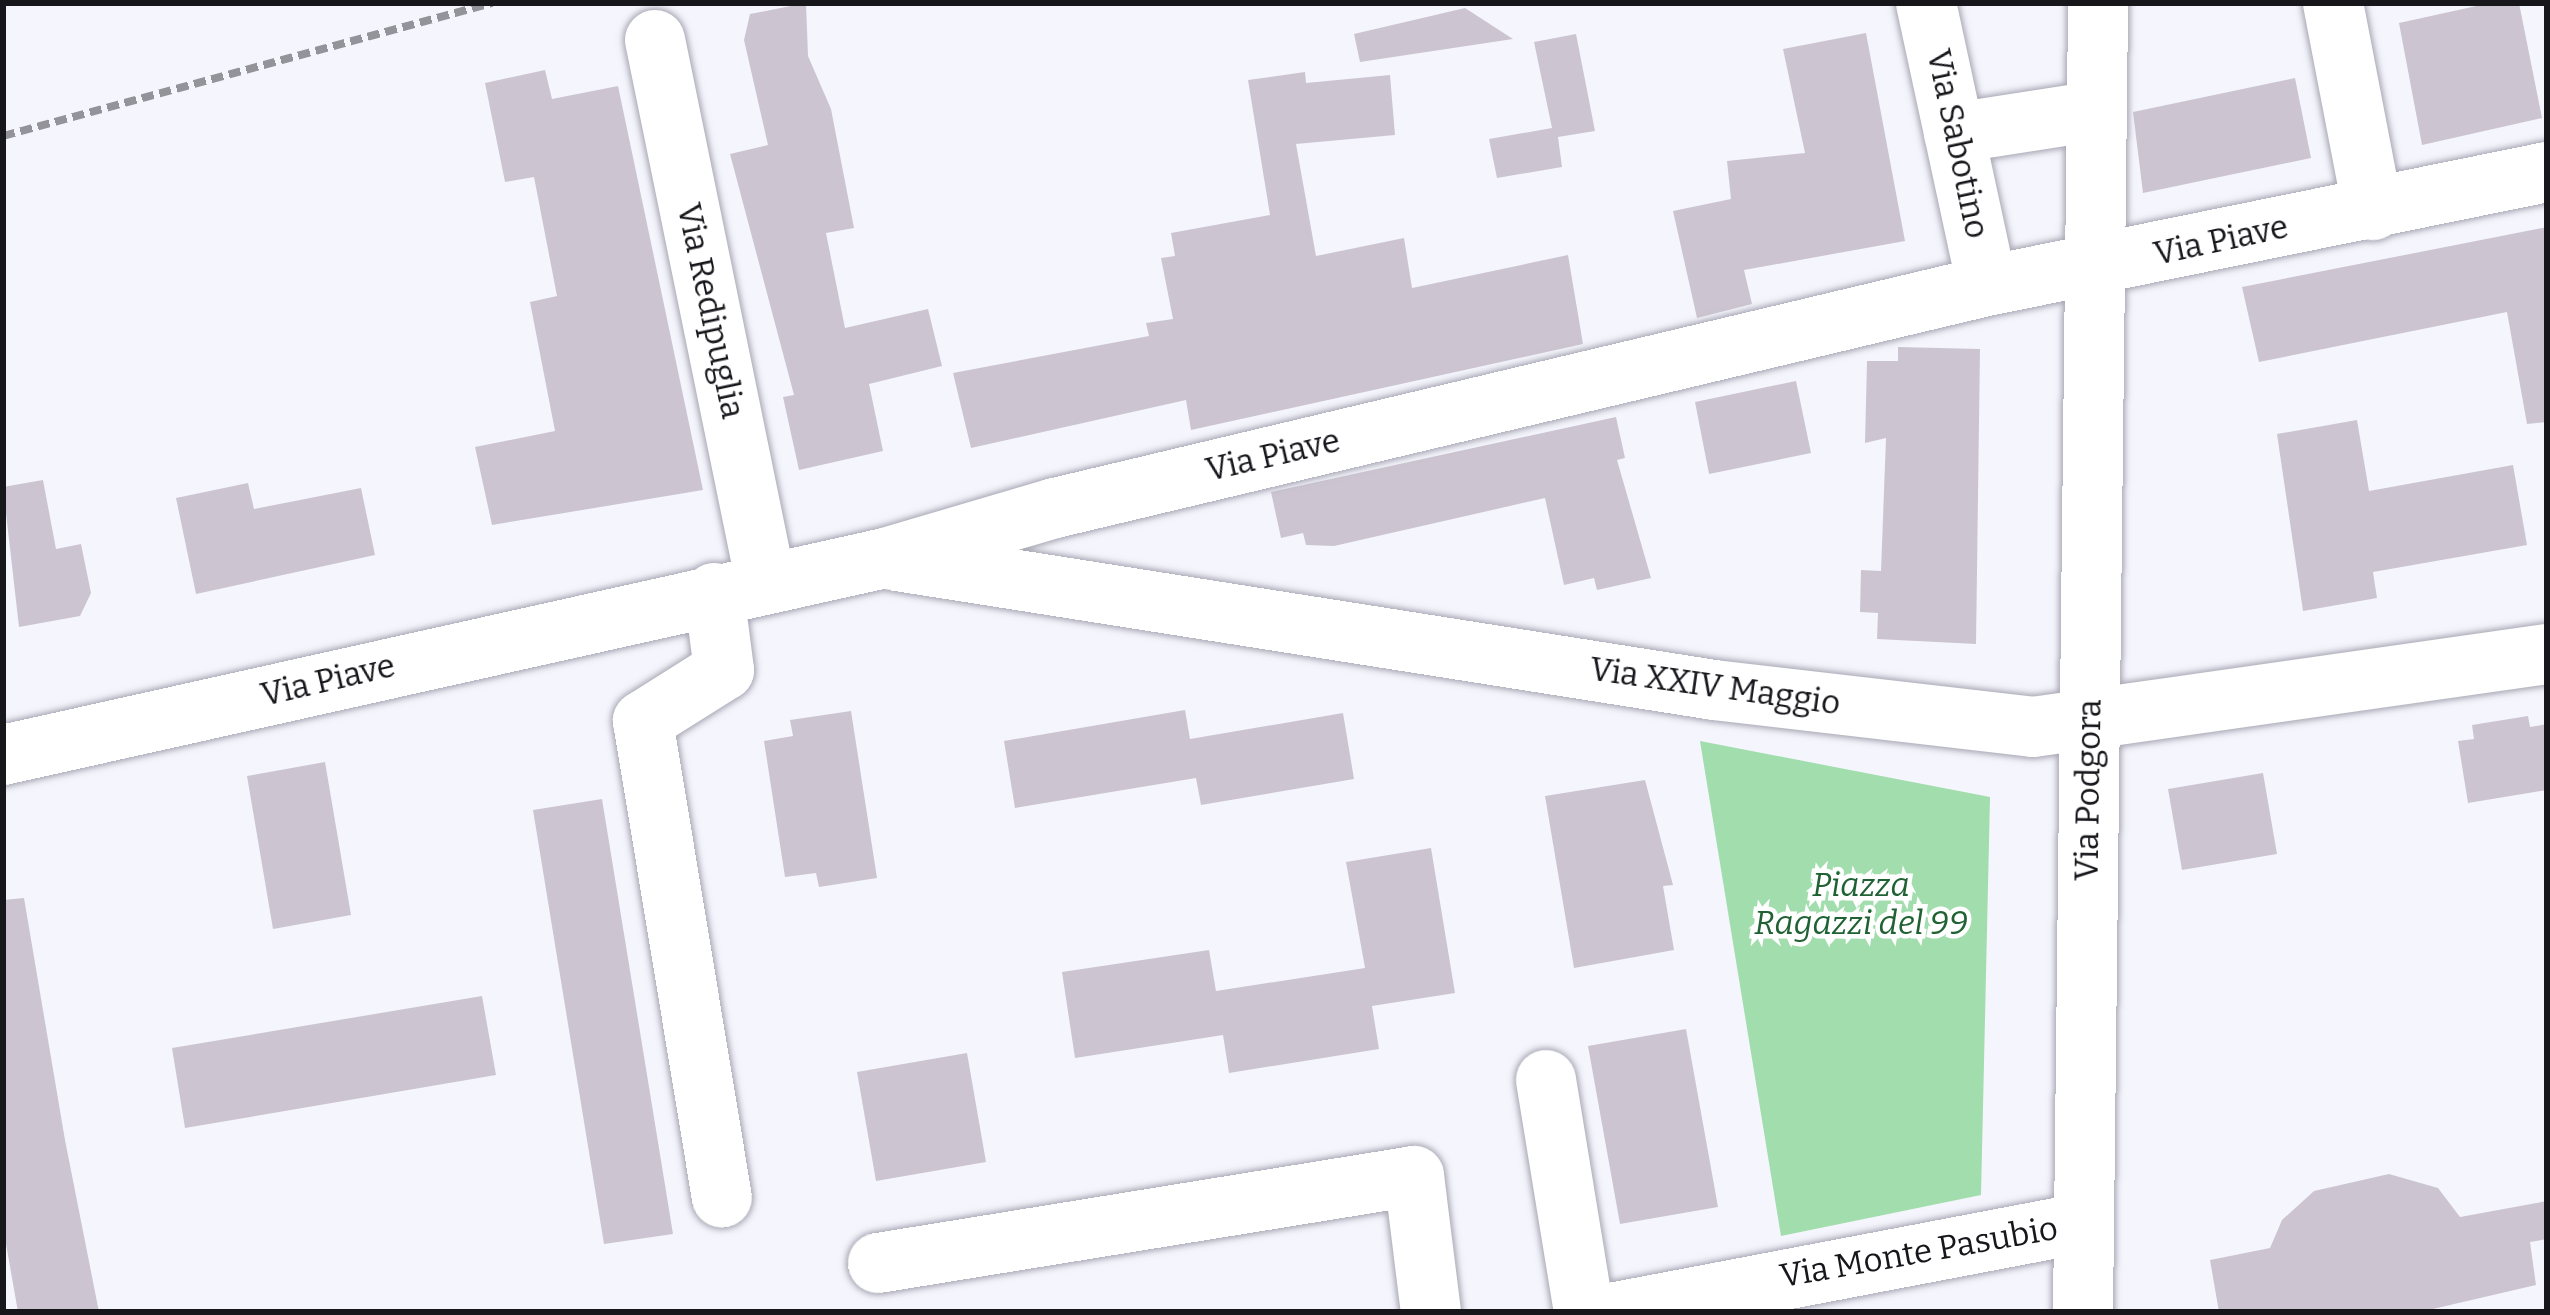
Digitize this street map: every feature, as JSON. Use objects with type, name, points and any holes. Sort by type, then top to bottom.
[{"type":"street","name":"Via Sabotino","points":[[1926,3],[1988,286]]},
{"type":"street","name":"Via Podgora","points":[[2083,1312],[2098,3]]},
{"type":"street","points":[[2333,3],[2373,210]]},
{"type":"street","name":"Via Redipuglia","points":[[655,40],[740,588],[724,670],[644,721],[722,1198]]},
{"type":"street","points":[[1954,133],[2096,111]]},
{"type":"street","name":"Via Piave","points":[[3,755],[885,558],[1055,508],[1988,286],[2547,172]]},
{"type":"street","name":"Via XXIV Maggio","points":[[885,558],[1714,690],[2033,727],[2547,654]]},
{"type":"street","points":[[1546,1080],[1584,1312]]},
{"type":"street","points":[[878,1263],[1414,1176],[1431,1312]]},
{"type":"street","name":"Via Monte Pasubio","points":[[1616,1312],[2081,1223]]},
{"type":"path","points":[[3,136],[491,3]]},
{"type":"green space","name":"Piazza Ragazzi del 99","points":[[1700,741],[1990,797],[1981,1195],[1781,1236]]},
{"type":"building","points":[[806,3],[808,56],[831,109],[854,228],[826,233],[845,328],[928,309],[942,366],[869,384],[883,451],[799,470],[783,397],[794,395],[730,154],[768,145],[744,40],[750,14]]},
{"type":"building","points":[[2490,3],[2519,3],[2542,118],[2422,145],[2399,23]]},
{"type":"building","points":[[1465,8],[1513,39],[1360,62],[1354,34]]},
{"type":"building","points":[[1866,33],[1905,241],[1744,270],[1752,304],[1697,318],[1673,211],[1731,199],[1727,161],[1805,153],[1783,49]]},
{"type":"building","points":[[1576,34],[1595,131],[1558,137],[1562,167],[1497,178],[1489,139],[1552,128],[1534,42]]},
{"type":"building","points":[[545,70],[552,99],[618,86],[703,490],[492,525],[475,447],[555,431],[530,302],[557,296],[534,177],[505,182],[485,83]]},
{"type":"building","points":[[1305,72],[1306,83],[1390,75],[1395,135],[1296,144],[1316,256],[1404,238],[1412,288],[1568,255],[1583,344],[1191,430],[1186,400],[971,448],[953,373],[1149,336],[1146,323],[1173,319],[1161,258],[1175,256],[1171,233],[1270,215],[1248,80]]},
{"type":"building","points":[[2295,78],[2311,158],[2143,193],[2133,112]]},
{"type":"building","points":[[2547,227],[2547,422],[2527,424],[2507,312],[2259,362],[2242,287]]},
{"type":"building","points":[[1898,347],[1980,349],[1976,644],[1877,639],[1878,613],[1860,612],[1861,570],[1881,571],[1886,438],[1865,443],[1867,361],[1898,361]]},
{"type":"building","points":[[1796,381],[1811,453],[1709,474],[1695,402]]},
{"type":"building","points":[[1616,417],[1625,458],[1617,460],[1651,578],[1597,590],[1594,578],[1564,585],[1545,498],[1334,546],[1306,545],[1303,533],[1281,538],[1271,492]]},
{"type":"building","points":[[2357,420],[2369,491],[2513,465],[2527,545],[2373,572],[2377,598],[2303,611],[2277,434]]},
{"type":"building","points":[[43,480],[56,549],[81,544],[91,593],[80,616],[19,627],[3,487]]},
{"type":"building","points":[[248,483],[254,509],[361,488],[375,555],[196,594],[176,498]]},
{"type":"building","points":[[1185,710],[1190,739],[1343,713],[1354,779],[1201,805],[1196,778],[1015,808],[1004,741]]},
{"type":"building","points":[[851,711],[877,878],[819,887],[816,873],[785,877],[764,741],[793,736],[790,720]]},
{"type":"building","points":[[2528,716],[2530,727],[2547,724],[2547,790],[2468,803],[2458,741],[2474,739],[2472,725]]},
{"type":"building","points":[[325,762],[351,915],[273,929],[247,776]]},
{"type":"building","points":[[2263,773],[2277,854],[2182,870],[2168,789]]},
{"type":"building","points":[[1645,780],[1673,885],[1663,886],[1674,950],[1574,968],[1545,796]]},
{"type":"building","points":[[602,799],[673,1234],[604,1244],[533,810]]},
{"type":"building","points":[[1431,848],[1455,993],[1372,1006],[1379,1049],[1229,1073],[1223,1035],[1075,1058],[1062,972],[1209,950],[1216,991],[1365,968],[1346,862]]},
{"type":"building","points":[[24,898],[99,1312],[18,1312],[3,1227],[3,900]]},
{"type":"building","points":[[482,996],[496,1075],[185,1128],[172,1048]]},
{"type":"building","points":[[1686,1029],[1718,1207],[1620,1224],[1588,1046]]},
{"type":"building","points":[[967,1053],[986,1162],[876,1181],[857,1072]]},
{"type":"building","points":[[2389,1174],[2438,1188],[2460,1217],[2547,1201],[2547,1239],[2530,1242],[2536,1285],[2420,1312],[2219,1312],[2210,1260],[2270,1248],[2282,1220],[2314,1191]]}]
